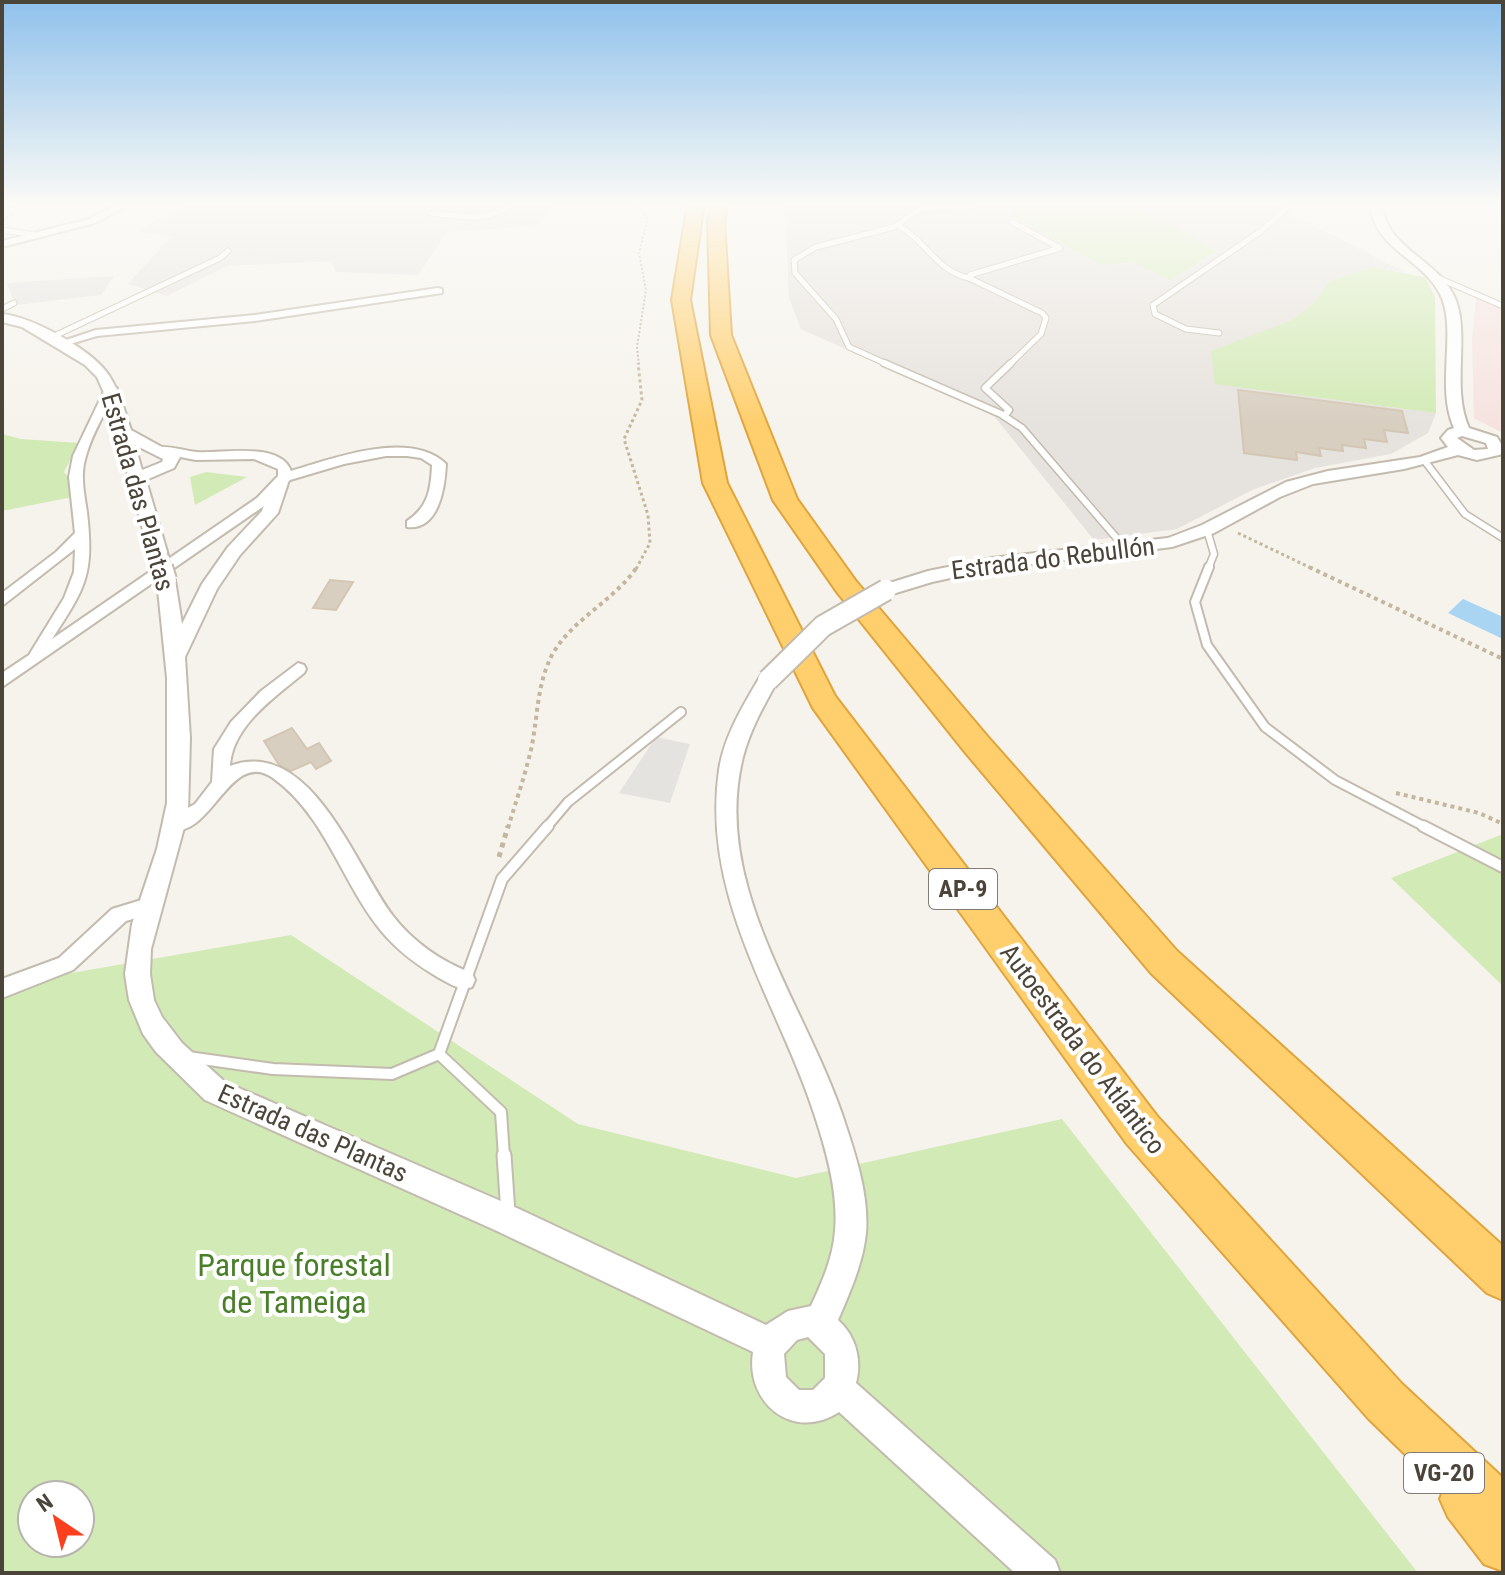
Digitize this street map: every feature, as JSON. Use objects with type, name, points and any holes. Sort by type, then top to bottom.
[{"type":"highway","points":[[676,276],[681,300]]},
{"type":"highway","name":"Autoestrada do Atlántico","points":[[685,276],[681,300],[715,483],[823,701],[1142,1130],[1385,1401],[1503,1513]]},
{"type":"highway","points":[[718,276],[721,335],[785,500],[846,586],[985,755],[1164,962],[1503,1277]]},
{"type":"highway","name":"VG-20","points":[[1385,1401],[1503,1545]]},
{"type":"street","points":[[1436,277],[1449,294],[1452,308],[1453,409],[1463,431]]},
{"type":"street","points":[[55,341],[96,333],[255,318],[438,291]]},
{"type":"street","name":"Estrada das Plantas","points":[[2,318],[16,319],[90,362],[111,388],[166,580],[177,654],[179,756],[175,824],[138,946],[138,980],[151,1024],[176,1056],[215,1091],[508,1220],[771,1344]]},
{"type":"street","points":[[32,660],[79,588],[85,561],[76,477],[79,456],[111,388]]},
{"type":"street","points":[[1463,431],[1486,437],[1500,448],[1494,454],[1481,455],[1458,449],[1449,438],[1453,433],[1463,431]]},
{"type":"street","points":[[124,433],[162,455]]},
{"type":"street","name":"Estrada do Rebullón","points":[[820,1324],[840,1278],[852,1222],[842,1158],[825,1098],[741,900],[729,854],[727,815],[730,769],[744,722],[768,680],[823,626],[886,590],[945,572],[985,564],[1171,543],[1214,527],[1270,494],[1306,481],[1424,460],[1458,449]]},
{"type":"street","points":[[130,454],[261,456],[278,462],[284,468],[270,513],[234,551],[208,588],[177,654]]},
{"type":"street","points":[[136,478],[162,455]]},
{"type":"street","points":[[2,681],[262,501],[282,480],[365,455],[424,455],[439,464],[438,496],[430,511],[412,524]]},
{"type":"street","points":[[2,601],[61,555],[82,534]]},
{"type":"street","points":[[175,824],[199,812],[211,799],[220,781],[222,751],[240,726],[298,669]]},
{"type":"street","points":[[220,781],[238,770],[256,767],[277,771],[314,808],[364,892],[406,944],[457,978],[465,980]]},
{"type":"street","points":[[2,989],[66,964],[119,915],[148,906]]},
{"type":"street","points":[[795,1322],[820,1324],[831,1333],[843,1360],[838,1389],[818,1406],[794,1406],[783,1399],[768,1377],[766,1363],[771,1344],[784,1327],[795,1322]]},
{"type":"street","points":[[838,1389],[1042,1573]]},
{"type":"lane","points":[[55,341],[183,276]]},
{"type":"lane","points":[[798,276],[836,319],[849,347],[1004,416],[1022,428],[1126,549]]},
{"type":"lane","points":[[961,276],[1042,313],[1046,318],[1041,334],[985,388],[1009,410],[1004,416]]},
{"type":"lane","points":[[1195,276],[1153,305],[1155,314],[1177,328],[1197,333],[1219,333]]},
{"type":"lane","points":[[1436,277],[1503,306]]},
{"type":"lane","points":[[2,309],[14,303]]},
{"type":"lane","points":[[1424,460],[1459,511],[1481,529],[1503,538]]},
{"type":"lane","points":[[1214,527],[1214,554],[1195,602],[1207,645],[1265,727],[1335,780],[1503,867]]},
{"type":"lane","points":[[176,1056],[273,1069],[392,1074],[439,1054],[502,879],[568,802],[681,712]]},
{"type":"lane","points":[[439,1054],[501,1112],[508,1220]]},
{"type":"path","points":[[502,879],[498,860],[532,745],[537,698],[552,656],[570,630],[607,600],[635,570],[650,543],[648,515],[624,439],[642,400],[637,347],[646,290],[643,276]]},
{"type":"path","points":[[1214,527],[1503,659]]},
{"type":"path","points":[[1392,792],[1479,813],[1503,824]]},
{"type":"shaded area","points":[[114,276],[101,295],[15,305],[7,283]]},
{"type":"shaded area","points":[[135,276],[206,276],[167,296],[128,284]]},
{"type":"shaded area","points":[[788,276],[1343,276],[1329,281],[1313,304],[1292,320],[1255,336],[1215,383],[1436,413],[1428,433],[1391,454],[1315,468],[1252,490],[1177,529],[1094,540],[994,416],[801,329],[789,298]]},
{"type":"shaded area","points":[[1472,289],[1503,302],[1503,433],[1474,418],[1472,338],[1476,301]]},
{"type":"shaded area","points":[[656,737],[690,744],[670,803],[619,793]]},
{"type":"green space","points":[[1343,276],[1425,277],[1435,296],[1436,413],[1215,384],[1211,351],[1292,320],[1313,304],[1329,281]]},
{"type":"green space","points":[[2,434],[21,439],[79,443],[64,472],[83,495],[2,511]]},
{"type":"green space","points":[[206,472],[247,477],[195,505],[190,477]]},
{"type":"green space","points":[[1503,834],[1503,986],[1391,878]]},
{"type":"green space","name":"Parque forestal de Tameiga","points":[[291,935],[578,1124],[796,1178],[1062,1119],[1418,1573],[2,1573],[2,985]]},
{"type":"water","points":[[1463,599],[1503,617],[1503,639],[1448,613]]},
{"type":"building","points":[[1238,390],[1402,411],[1408,433],[1384,430],[1387,442],[1364,439],[1366,448],[1342,445],[1343,451],[1319,448],[1321,456],[1296,452],[1297,460],[1244,453]]},
{"type":"building","points":[[330,580],[353,582],[336,610],[313,608]]},
{"type":"building","points":[[292,728],[307,749],[319,743],[331,761],[316,769],[311,762],[291,771],[279,765],[264,741]]}]
